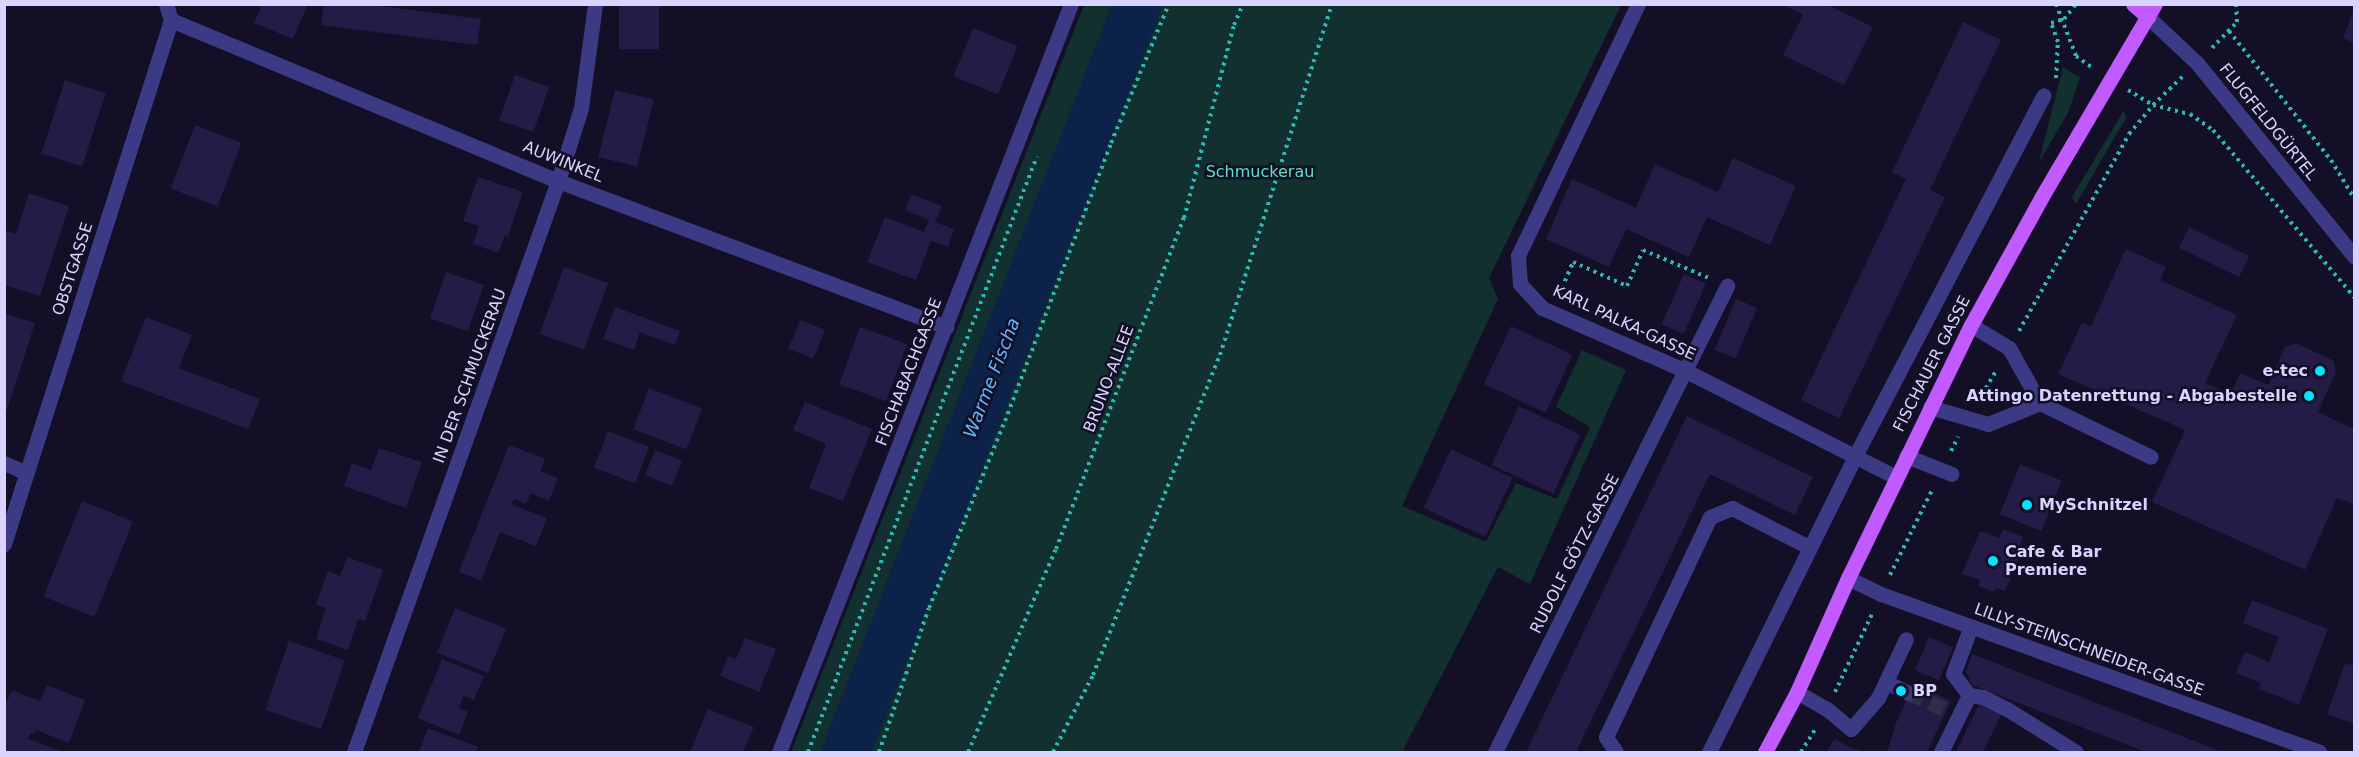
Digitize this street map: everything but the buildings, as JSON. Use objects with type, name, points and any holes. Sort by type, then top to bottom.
[{"type":"main road","points":[[2133,4],[2152,11]]},
{"type":"main road","name":"FISCHAUER GASSE","points":[[1765,753],[1797,692],[1848,578],[1971,325],[2041,198],[2152,11]]},
{"type":"street","points":[[166,4],[171,20]]},
{"type":"street","name":"IN DER SCHMUCKERAU","points":[[354,753],[558,181],[581,108],[595,4]]},
{"type":"street","name":"FISCHABACHGASSE","points":[[779,753],[1071,4]]},
{"type":"street","name":"KARL PALKA-GASSE","points":[[1638,4],[1518,256],[1520,284],[1542,308],[1686,371],[1896,477]]},
{"type":"street","name":"FLUGFELDGÜRTEL","points":[[2152,11],[2355,256]]},
{"type":"street","name":"AUWINKEL","points":[[171,20],[558,181],[946,327]]},
{"type":"street","name":"OBSTGASSE","points":[[4,544],[171,20]]},
{"type":"street","points":[[1708,753],[1855,456],[2044,95]]},
{"type":"street","name":"RUDOLF GÖTZ-GASSE","points":[[1495,753],[1727,286]]},
{"type":"street","points":[[1971,325],[2009,348],[2040,403],[2151,457]]},
{"type":"street","points":[[1930,407],[1988,424],[2040,403]]},
{"type":"street","points":[[1906,456],[1952,474]]},
{"type":"street","points":[[4,463],[26,473]]},
{"type":"street","points":[[1616,753],[1606,736],[1710,517],[1732,508],[1809,548]]},
{"type":"street","name":"LILLY-STEINSCHNEIDER-GASSE","points":[[1848,578],[1881,594],[2319,753]]},
{"type":"street","points":[[1971,626],[1953,674],[1969,695],[1983,697],[2007,709],[2076,753]]},
{"type":"street","points":[[1797,692],[1827,709],[1851,729],[1878,698],[1906,639]]},
{"type":"street","points":[[1886,682],[1909,693]]},
{"type":"street","points":[[1941,753],[1953,713],[1969,695]]},
{"type":"path","points":[[879,753],[929,608],[1005,421],[1111,143],[1169,4]]},
{"type":"path","name":"BRUNO-ALLEE","points":[[968,753],[1056,549],[1184,218],[1234,25],[1243,4]]},
{"type":"path","points":[[1053,753],[1094,675],[1220,355],[1332,4]]},
{"type":"path","points":[[2044,95],[2054,90],[2059,66],[2058,42],[2051,22],[2064,19],[2076,4]]},
{"type":"path","points":[[2229,30],[2331,160],[2355,198]]},
{"type":"path","points":[[2153,105],[2190,114],[2213,130],[2355,297]]},
{"type":"path","points":[[807,753],[1040,150]]},
{"type":"path","points":[[1552,312],[1573,262],[1627,286],[1643,250],[1727,286]]},
{"type":"green space","name":"Schmuckerau","points":[[1084,5],[1621,5],[1489,278],[1498,299],[1402,506],[1486,542],[1516,483],[1557,499],[1590,427],[1556,407],[1582,350],[1626,370],[1530,584],[1498,567],[1403,750],[1407,752],[791,752]]},
{"type":"green space","points":[[2063,67],[2080,78],[2068,113],[2039,162]]},
{"type":"green space","points":[[2124,110],[2126,118],[2076,204],[2072,197]]},
{"type":"waterway","name":"Warme Fischa","points":[[846,752],[1138,4]]},
{"type":"tunnel","points":[[1909,693],[1947,710]]},
{"type":"place","name":"e-tec","points":[[2320,371]]},
{"type":"place","name":"Attingo Datenrettung - Abgabestelle","points":[[2309,396]]},
{"type":"place","name":"MySchnitzel","points":[[2027,505]]},
{"type":"place","name":"Cafe & Bar Premiere","points":[[1993,561]]},
{"type":"place","name":"BP","points":[[1901,691]]}]
